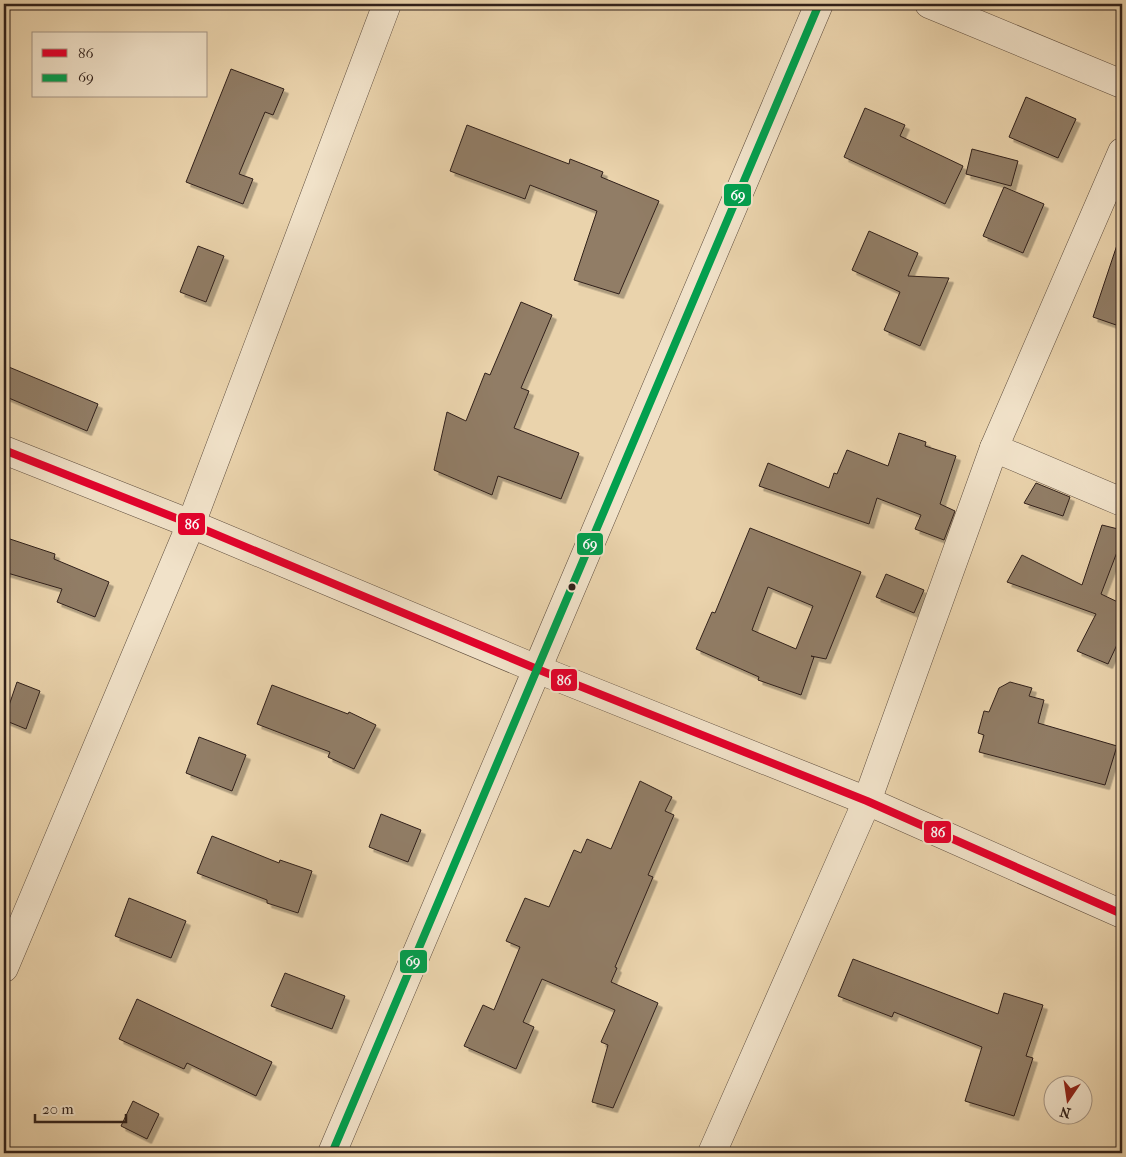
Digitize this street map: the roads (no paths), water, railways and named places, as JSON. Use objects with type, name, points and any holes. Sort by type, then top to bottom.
[{"type":"street","points":[[4,968],[191,524],[386,4]]},
{"type":"street","points":[[332,1153],[819,4]]},
{"type":"street","points":[[929,4],[1122,84]]},
{"type":"street","points":[[712,1153],[867,801],[994,448],[1122,152]]},
{"type":"street","points":[[994,448],[1122,502]]},
{"type":"street","points":[[4,450],[191,524],[537,669],[867,801],[1122,914]]}]
